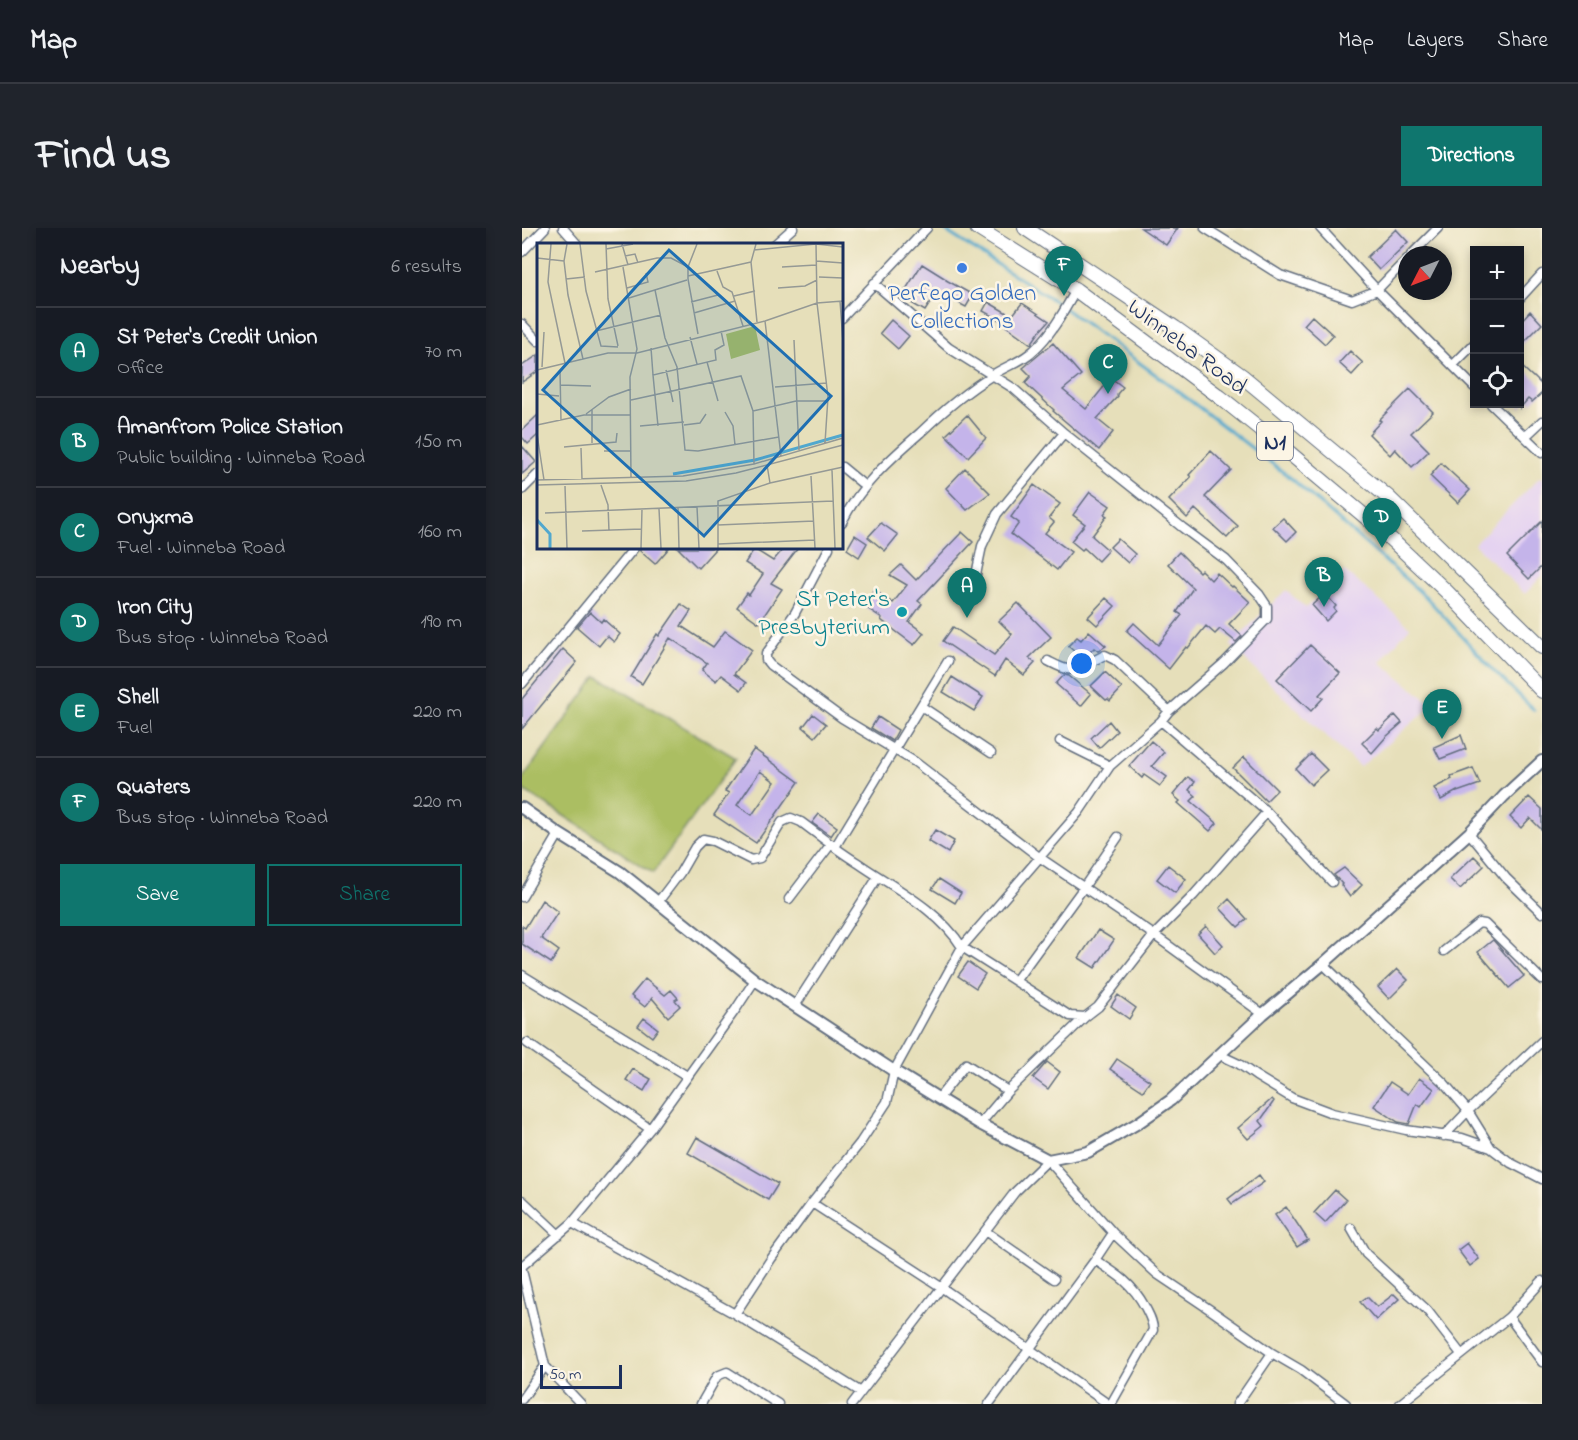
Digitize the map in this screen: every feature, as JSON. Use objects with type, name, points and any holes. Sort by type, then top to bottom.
[{"type":"highway","name":"Winneba Road","points":[[977,228],[1076,290],[1220,397],[1380,529],[1447,592],[1542,691]]},
{"type":"highway","name":"Winneba Road","points":[[1029,229],[1176,327],[1260,391],[1389,498],[1542,647]]},
{"type":"street","points":[[522,252],[545,228]]},
{"type":"street","points":[[563,228],[576,243]]},
{"type":"street","points":[[776,243],[793,228]]},
{"type":"street","points":[[843,317],[927,228]]},
{"type":"street","points":[[1206,228],[1280,275],[1352,300],[1377,290],[1398,268]]},
{"type":"street","points":[[1320,228],[1377,290],[1470,383]]},
{"type":"street","points":[[1420,246],[1438,228]]},
{"type":"street","points":[[1524,294],[1542,274]]},
{"type":"street","points":[[735,1314],[771,1259],[860,1143],[887,1101],[894,1071],[962,947],[1079,812],[1110,766],[1224,663],[1267,619],[1268,606],[1226,560],[1064,434],[1013,388],[949,348],[874,283]]},
{"type":"street","points":[[843,520],[865,486],[940,414],[992,375],[1037,348],[1059,320],[1076,290]]},
{"type":"street","points":[[522,324],[537,340]]},
{"type":"street","points":[[1453,365],[1470,348]]},
{"type":"street","points":[[1495,408],[1542,453]]},
{"type":"street","points":[[1526,436],[1542,421]]},
{"type":"street","points":[[972,594],[982,546],[997,514],[1064,434]]},
{"type":"street","points":[[843,468],[865,486]]},
{"type":"street","points":[[522,490],[537,475]]},
{"type":"street","points":[[522,684],[633,549]]},
{"type":"street","points":[[829,549],[795,614],[766,654],[766,660],[770,665],[842,718],[915,762],[1039,857],[1154,935],[1263,1014]]},
{"type":"street","points":[[1048,661],[1070,670],[1081,668],[1105,655],[1115,660],[1169,711]]},
{"type":"street","points":[[789,899],[833,845],[948,661]]},
{"type":"street","points":[[921,706],[991,753]]},
{"type":"street","points":[[1161,721],[1267,812],[1332,882]]},
{"type":"street","points":[[1060,741],[1110,766]]},
{"type":"street","points":[[852,1404],[1015,1192],[1048,1160],[1088,1152],[1138,1123],[1171,1100],[1263,1014],[1323,964],[1469,832],[1542,761]]},
{"type":"street","points":[[522,808],[620,872],[755,980],[939,1099],[1048,1160],[1113,1233],[1156,1274],[1272,1353],[1301,1370],[1346,1404]]},
{"type":"street","points":[[980,1124],[1008,1091],[1098,1007],[1154,935],[1267,812]]},
{"type":"street","points":[[658,902],[680,873],[695,847],[703,839],[713,841],[751,860],[760,858],[782,822],[791,818],[801,822],[878,877],[918,902],[955,936],[962,947],[1070,1016],[1085,1017]]},
{"type":"street","points":[[1469,832],[1506,878],[1542,913]]},
{"type":"street","points":[[522,897],[559,834]]},
{"type":"street","points":[[1016,980],[1118,837]]},
{"type":"street","points":[[795,1006],[878,877]]},
{"type":"street","points":[[1444,951],[1479,923],[1485,924],[1542,980]]},
{"type":"street","points":[[1323,964],[1445,1084],[1468,1111],[1491,1148]]},
{"type":"street","points":[[522,975],[687,1076]]},
{"type":"street","points":[[581,1404],[545,1366],[522,1268],[572,1223],[650,1129],[755,980]]},
{"type":"street","points":[[1444,1136],[1542,1041]]},
{"type":"street","points":[[527,1043],[650,1129]]},
{"type":"street","points":[[1220,1055],[1239,1064],[1292,1098],[1332,1113],[1406,1130],[1462,1138],[1491,1148],[1511,1163],[1542,1179]]},
{"type":"street","points":[[939,1099],[966,1064],[1008,1091]]},
{"type":"street","points":[[522,1200],[559,1235]]},
{"type":"street","points":[[812,1203],[941,1287],[1110,1404],[1153,1330],[1153,1326],[1152,1318],[1133,1287],[1095,1260]]},
{"type":"street","points":[[572,1223],[735,1314],[861,1392]]},
{"type":"street","points":[[1351,1228],[1366,1254],[1427,1311],[1461,1354]]},
{"type":"street","points":[[985,1231],[1054,1279]]},
{"type":"street","points":[[989,1404],[1113,1233]]},
{"type":"street","points":[[1400,1404],[1509,1317],[1542,1281]]},
{"type":"street","points":[[1509,1317],[1542,1362]]},
{"type":"street","points":[[1237,1404],[1272,1353]]},
{"type":"street","points":[[522,1399],[545,1366]]},
{"type":"street","points":[[701,1404],[717,1376],[727,1372],[778,1404]]},
{"type":"shaded area","points":[[1540,477],[1542,479],[1542,576],[1525,594],[1474,544]]},
{"type":"shaded area","points":[[1345,571],[1410,627],[1380,662],[1433,705],[1360,767],[1230,645],[1286,590],[1306,608]]},
{"type":"green space","points":[[597,676],[736,758],[653,873],[522,789],[522,779]]},
{"type":"building","points":[[1141,228],[1178,228],[1166,245]]},
{"type":"building","points":[[1396,229],[1408,242],[1404,246],[1398,246],[1398,252],[1379,270],[1367,257]]},
{"type":"building","points":[[922,264],[973,295],[966,307],[937,292],[925,311],[901,297]]},
{"type":"building","points":[[988,302],[1012,316],[1022,303],[1049,321],[1031,344],[1006,326],[1007,324],[983,311]]},
{"type":"building","points":[[1530,311],[1542,324],[1524,342],[1524,318]]},
{"type":"building","points":[[1312,316],[1333,335],[1325,344],[1304,325]]},
{"type":"building","points":[[891,320],[909,336],[898,349],[880,333]]},
{"type":"building","points":[[1053,343],[1081,375],[1063,390],[1086,409],[1111,378],[1123,387],[1097,419],[1113,432],[1099,450],[1053,411],[1025,383],[1031,376],[1023,368]]},
{"type":"building","points":[[1350,351],[1363,363],[1352,375],[1339,363]]},
{"type":"building","points":[[537,356],[537,372],[522,382],[522,366]]},
{"type":"building","points":[[1524,369],[1542,385],[1542,393],[1532,402],[1528,399],[1524,404]]},
{"type":"building","points":[[1410,389],[1433,412],[1411,433],[1429,451],[1412,467],[1395,449],[1390,455],[1369,434],[1381,421],[1379,420]]},
{"type":"building","points":[[967,415],[986,438],[968,457],[946,435]]},
{"type":"building","points":[[537,416],[537,436],[528,444],[522,437],[522,430]]},
{"type":"building","points":[[522,446],[536,462],[522,474]]},
{"type":"building","points":[[1211,451],[1231,470],[1205,497],[1238,526],[1227,538],[1195,509],[1187,518],[1169,500]]},
{"type":"building","points":[[1441,463],[1470,490],[1458,503],[1430,476]]},
{"type":"building","points":[[965,468],[990,493],[967,510],[946,488]]},
{"type":"building","points":[[1034,485],[1060,504],[1049,518],[1054,522],[1045,533],[1071,552],[1057,570],[1011,534],[1019,523],[1011,517]]},
{"type":"building","points":[[1090,492],[1110,506],[1104,514],[1107,516],[1092,536],[1108,550],[1098,561],[1084,548],[1082,550],[1071,541],[1085,524],[1073,515]]},
{"type":"building","points":[[1283,518],[1296,532],[1287,541],[1273,527]]},
{"type":"building","points":[[1542,521],[1542,566],[1529,579],[1507,556]]},
{"type":"building","points":[[881,523],[898,535],[885,551],[868,537]]},
{"type":"building","points":[[962,532],[973,542],[918,601],[922,604],[909,622],[924,633],[914,645],[864,606],[874,590],[893,603],[907,585],[890,575],[901,565],[916,580]]},
{"type":"building","points":[[855,535],[867,543],[859,557],[847,549]]},
{"type":"building","points":[[1118,539],[1135,554],[1128,563],[1110,547]]},
{"type":"building","points":[[640,549],[668,549],[655,564]]},
{"type":"building","points":[[679,549],[715,549],[698,568]]},
{"type":"building","points":[[754,549],[773,561],[783,549],[797,549],[771,583],[782,589],[759,623],[737,607],[747,593],[749,595],[763,574],[745,563]]},
{"type":"building","points":[[1179,552],[1199,572],[1201,570],[1211,580],[1217,573],[1250,602],[1229,624],[1242,636],[1236,642],[1220,629],[1215,634],[1206,626],[1169,669],[1127,631],[1134,623],[1158,645],[1182,615],[1177,612],[1193,588],[1168,564]]},
{"type":"building","points":[[1322,596],[1325,600],[1328,597],[1336,606],[1334,608],[1336,611],[1326,621],[1312,605]]},
{"type":"building","points":[[1106,598],[1115,606],[1097,625],[1088,617]]},
{"type":"building","points":[[1018,603],[1051,637],[1029,658],[1035,663],[1024,675],[1005,660],[995,676],[943,641],[953,627],[994,655],[1012,634],[999,621]]},
{"type":"building","points":[[681,604],[691,611],[681,626],[713,647],[725,631],[752,650],[734,674],[746,683],[741,690],[721,675],[716,681],[702,670],[707,663],[670,638],[642,684],[631,677],[657,634],[659,636]]},
{"type":"building","points":[[590,612],[601,622],[603,619],[620,634],[614,642],[607,636],[599,646],[577,627]]},
{"type":"building","points":[[1089,631],[1106,646],[1098,651],[1094,648],[1083,659],[1068,646],[1077,637],[1081,640]]},
{"type":"building","points":[[1310,645],[1340,673],[1319,695],[1323,698],[1311,711],[1277,679]]},
{"type":"building","points":[[563,649],[577,662],[522,729],[522,699]]},
{"type":"building","points":[[1105,672],[1122,688],[1110,701],[1091,686]]},
{"type":"building","points":[[1064,675],[1069,676],[1091,694],[1081,706],[1056,684]]},
{"type":"building","points":[[952,677],[983,697],[974,711],[943,692]]},
{"type":"building","points":[[813,714],[826,724],[815,737],[803,727]]},
{"type":"building","points":[[1395,715],[1402,723],[1372,753],[1362,743]]},
{"type":"building","points":[[878,717],[898,730],[892,741],[871,728]]},
{"type":"building","points":[[1109,721],[1117,731],[1099,748],[1091,738]]},
{"type":"building","points":[[1461,735],[1466,749],[1440,759],[1434,747]]},
{"type":"building","points":[[1151,741],[1164,752],[1152,766],[1167,777],[1160,786],[1144,775],[1142,778],[1129,766]]},
{"type":"building","points":[[754,749],[799,782],[756,843],[714,815],[729,793],[725,791]],"holes":[[[760,771],[775,782],[752,815],[737,805]]]},
{"type":"building","points":[[1311,754],[1327,770],[1311,785],[1296,769]]},
{"type":"building","points":[[1244,757],[1277,790],[1266,801],[1233,768]]},
{"type":"building","points":[[1473,768],[1480,784],[1457,791],[1441,800],[1434,788],[1452,779],[1451,776]]},
{"type":"building","points":[[1188,777],[1195,782],[1189,790],[1196,796],[1191,801],[1217,823],[1210,831],[1178,803],[1180,801],[1173,795]]},
{"type":"building","points":[[1529,797],[1542,809],[1542,830],[1530,818],[1521,828],[1510,817]]},
{"type":"building","points":[[819,814],[837,827],[831,836],[812,823]]},
{"type":"building","points":[[935,830],[954,841],[948,853],[928,841]]},
{"type":"building","points":[[1474,856],[1484,866],[1460,889],[1450,879]]},
{"type":"building","points":[[1168,865],[1186,879],[1175,893],[1157,879]]},
{"type":"building","points":[[1344,868],[1362,885],[1350,897],[1334,875]]},
{"type":"building","points":[[939,879],[961,893],[955,903],[932,889]]},
{"type":"building","points":[[1229,899],[1247,919],[1238,927],[1220,908]]},
{"type":"building","points":[[542,900],[558,912],[541,938],[559,951],[551,963],[522,944],[522,926],[525,928]]},
{"type":"building","points":[[1206,926],[1223,945],[1215,953],[1198,934]]},
{"type":"building","points":[[1098,930],[1114,940],[1095,968],[1079,958]]},
{"type":"building","points":[[1493,940],[1524,976],[1509,988],[1478,952]]},
{"type":"building","points":[[968,962],[985,974],[976,988],[958,976]]},
{"type":"building","points":[[1397,969],[1408,980],[1389,999],[1378,987]]},
{"type":"building","points":[[645,979],[665,995],[671,990],[678,998],[675,1000],[680,1006],[668,1017],[652,998],[645,1007],[631,996]]},
{"type":"building","points":[[1118,995],[1136,1008],[1129,1019],[1111,1006]]},
{"type":"building","points":[[644,1018],[658,1029],[652,1037],[638,1026]]},
{"type":"building","points":[[1117,1059],[1150,1081],[1143,1091],[1110,1069]]},
{"type":"building","points":[[1047,1062],[1060,1072],[1048,1089],[1033,1078]]},
{"type":"building","points":[[633,1069],[651,1079],[644,1091],[626,1080]]},
{"type":"building","points":[[1419,1078],[1434,1089],[1421,1107],[1417,1104],[1409,1124],[1398,1122],[1374,1106],[1390,1082],[1408,1094]]},
{"type":"building","points":[[1272,1099],[1274,1101],[1260,1121],[1264,1126],[1248,1139],[1238,1128]]},
{"type":"building","points":[[697,1137],[778,1184],[768,1200],[688,1153]]},
{"type":"building","points":[[1259,1175],[1264,1182],[1232,1204],[1228,1199]]},
{"type":"building","points":[[1335,1190],[1346,1200],[1325,1223],[1314,1213]]},
{"type":"building","points":[[1286,1207],[1308,1240],[1297,1247],[1275,1215]]},
{"type":"building","points":[[1467,1243],[1479,1259],[1470,1266],[1458,1250]]},
{"type":"building","points":[[1394,1294],[1399,1299],[1376,1320],[1360,1302],[1367,1297],[1377,1307]]},
{"type":"waterway","points":[[941,228],[1053,300],[1170,385],[1292,479],[1426,597],[1493,670],[1534,710]]},
{"type":"place","name":"Perfego Golden Collections","points":[[962,268]]},
{"type":"place","name":"Quaters","points":[[1064,296]]},
{"type":"place","name":"Onyxma","points":[[1108,394]]},
{"type":"place","name":"Iron City","points":[[1382,548]]},
{"type":"place","name":"Amanfrom Police Station","points":[[1324,607]]},
{"type":"place","name":"St Peter's Presbyterium","points":[[902,612]]},
{"type":"place","name":"St Peter's Credit Union","points":[[967,618]]},
{"type":"place","name":"Shell","points":[[1442,739]]}]
